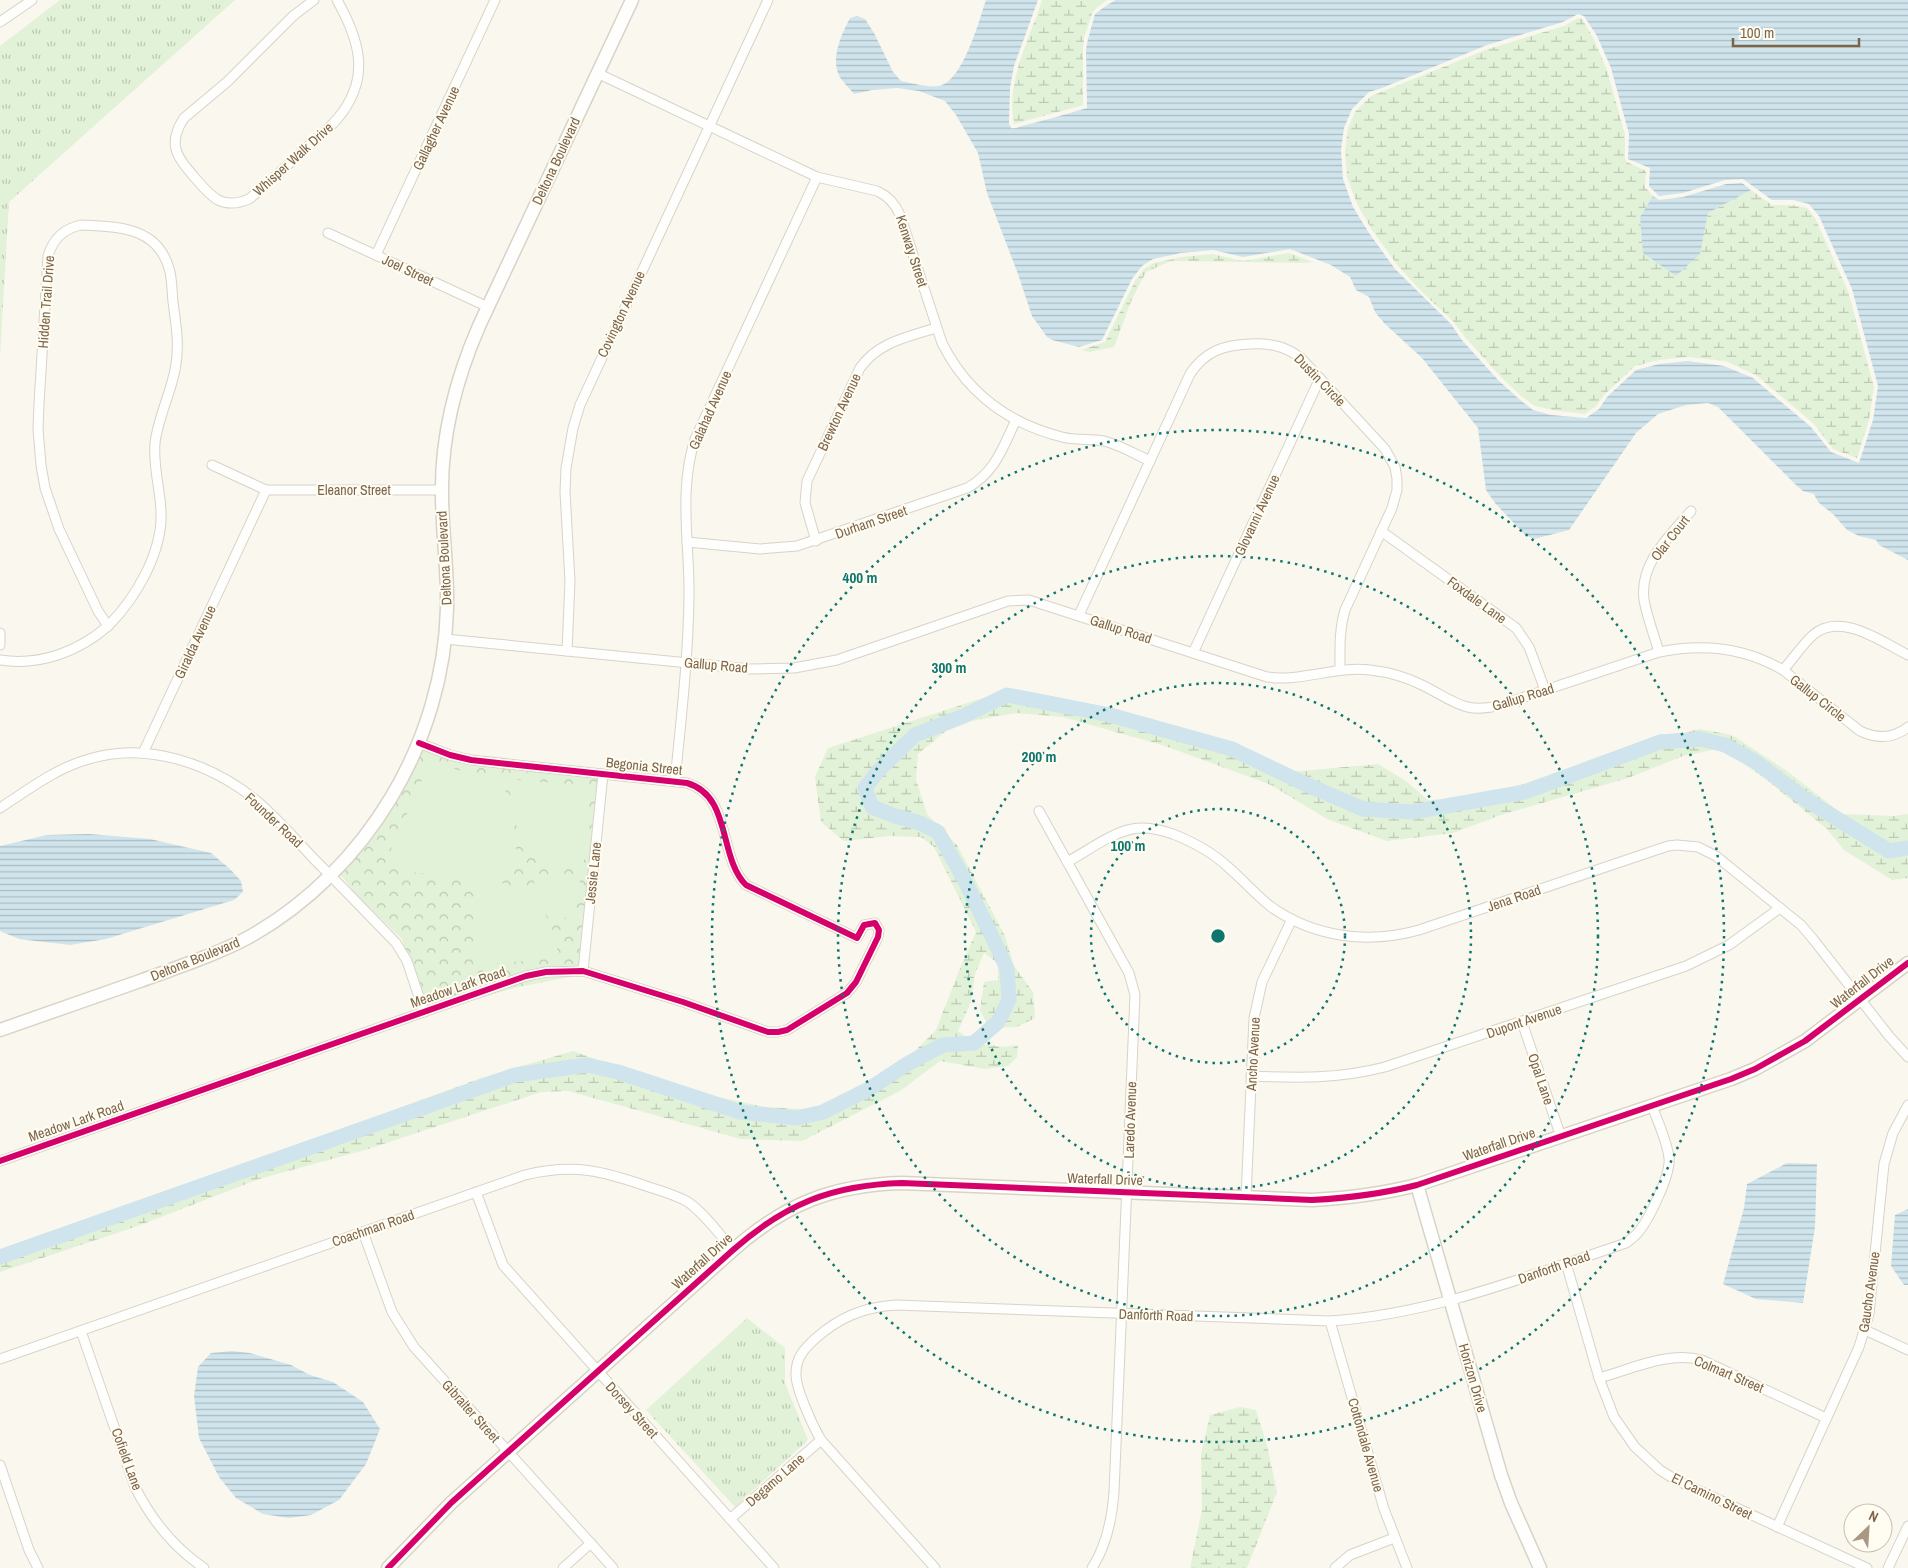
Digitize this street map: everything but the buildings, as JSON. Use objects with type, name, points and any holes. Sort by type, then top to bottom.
[{"type":"street","points":[[0,22],[32,0]]},
{"type":"street","name":"Whisper Walk Drive","points":[[314,0],[293,16],[227,82],[184,118],[179,126],[175,144],[179,160],[211,196],[218,200],[235,203],[249,199],[328,128],[345,108],[356,83],[358,52],[351,25],[337,0]]},
{"type":"street","name":"Gallagher Avenue","points":[[376,255],[495,0]]},
{"type":"street","name":"Deltona Boulevard","points":[[0,1030],[202,959],[227,948],[276,920],[300,903],[331,876],[366,835],[384,810],[419,743],[435,692],[445,639],[447,580],[442,490],[446,435],[451,408],[467,353],[632,0]]},
{"type":"street","name":"Covington Avenue","points":[[568,650],[570,590],[565,492],[566,468],[573,428],[589,382],[768,0]]},
{"type":"street","name":"Kenway Street","points":[[597,73],[817,177],[877,190],[892,201],[900,215],[936,328],[950,359],[971,387],[998,409],[1016,420],[1060,437],[1105,442],[1150,461]]},
{"type":"street","name":"Galahad Avenue","points":[[674,781],[686,662],[690,591],[685,488],[686,472],[695,439],[817,177]]},
{"type":"street","name":"Hidden Trail Drive","points":[[0,660],[13,662],[41,660],[72,650],[108,626],[121,613],[139,586],[160,535],[161,508],[156,476],[156,443],[158,426],[176,367],[177,330],[170,272],[161,252],[145,235],[125,228],[81,225],[73,226],[59,235],[54,241],[48,256],[39,404],[40,453],[46,488],[59,529],[98,612],[108,626]]},
{"type":"street","name":"Joel Street","points":[[328,233],[488,307]]},
{"type":"street","name":"Brewton Avenue","points":[[816,541],[805,503],[807,481],[860,368],[881,347],[936,328]]},
{"type":"street","name":"Dustin Circle","points":[[1079,615],[1190,374],[1202,359],[1211,352],[1233,345],[1275,345],[1294,353],[1320,378],[1385,449],[1395,467],[1397,490],[1394,502],[1345,610],[1340,636],[1340,670]]},
{"type":"street","name":"Glovanni Avenue","points":[[1193,653],[1320,378]]},
{"type":"street","name":"Durham Street","points":[[687,542],[760,549],[788,548],[816,541],[968,488],[978,483],[993,466],[1016,420]]},
{"type":"street","name":"Eleanor Street","points":[[212,465],[266,490],[442,490]]},
{"type":"street","name":"Giralda Avenue","points":[[142,753],[266,490]]},
{"type":"street","name":"Olar Court","points":[[1659,652],[1645,601],[1645,578],[1654,557],[1691,511]]},
{"type":"street","name":"Foxdale Lane","points":[[1381,531],[1516,628],[1530,646],[1545,690]]},
{"type":"street","name":"Gallup Road","points":[[445,639],[758,669],[794,668],[856,654],[999,604],[1017,600],[1038,602],[1266,677],[1278,678],[1340,670],[1370,670],[1406,678],[1421,684],[1448,700],[1470,708],[1491,708],[1659,652],[1693,646],[1723,648],[1756,657],[1783,670]]},
{"type":"street","name":"Gallup Circle","points":[[1908,655],[1853,628],[1835,625],[1820,630],[1812,636],[1783,670],[1860,732],[1887,737],[1896,734],[1908,726]]},
{"type":"street","points":[[0,632],[0,645]]},
{"type":"street","name":"Begonia Street","points":[[419,743],[450,755],[470,760],[674,781],[700,788],[713,801],[735,871],[746,885],[858,938],[864,925],[875,923]]},
{"type":"street","name":"Founder Road","points":[[0,808],[72,765],[105,755],[142,753],[181,760],[230,782],[260,804],[396,943],[406,961],[424,1012]]},
{"type":"street","name":"Jessie Lane","points":[[583,971],[603,774]]},
{"type":"street","name":"Laredo Avenue","points":[[1039,812],[1129,973],[1134,995],[1113,1511],[1102,1550],[1092,1568]]},
{"type":"street","name":"Jena Road","points":[[1067,862],[1131,829],[1161,830],[1194,843],[1216,856],[1259,897],[1292,919],[1328,932],[1365,938],[1402,935],[1668,846],[1698,847],[1712,853],[1801,925],[1888,1036],[1908,1057]]},
{"type":"street","name":"Dupont Avenue","points":[[1251,1076],[1315,1078],[1363,1073],[1386,1067],[1686,966],[1707,957],[1736,940],[1780,908]]},
{"type":"street","name":"Ancho Avenue","points":[[1246,1197],[1254,1018],[1257,1000],[1269,965],[1292,919]]},
{"type":"street","name":"Meadow Lark Road","points":[[0,1161],[526,976],[546,972],[583,971],[683,1002],[768,1032],[787,1030],[847,993],[856,982],[878,937],[879,930],[875,923]]},
{"type":"street","name":"Waterfall Drive","points":[[388,1568],[451,1503],[733,1250],[766,1223],[794,1207],[815,1198],[856,1187],[902,1183],[1312,1200],[1379,1194],[1418,1185],[1731,1079],[1768,1062],[1805,1041],[1908,963]]},
{"type":"street","name":"Opal Lane","points":[[1522,1022],[1561,1136]]},
{"type":"street","name":"Gaucho Avenue","points":[[1777,1527],[1865,1330],[1869,1314],[1884,1164],[1893,1133],[1908,1105]]},
{"type":"street","name":"Danforth Road","points":[[935,1568],[821,1440],[797,1384],[796,1366],[799,1357],[808,1346],[829,1327],[855,1312],[868,1308],[896,1305],[1330,1321],[1395,1314],[1451,1300],[1626,1243],[1634,1238],[1644,1225],[1668,1176],[1670,1167],[1668,1151],[1652,1106]]},
{"type":"street","name":"Coachman Road","points":[[0,1359],[543,1170],[578,1169],[612,1174],[678,1197],[688,1202],[733,1250]]},
{"type":"street","name":"Horizon Drive","points":[[1418,1185],[1501,1475],[1511,1503],[1540,1568]]},
{"type":"street","name":"Dorsey Street","points":[[476,1192],[503,1265],[774,1568]]},
{"type":"street","name":"Gibralter Street","points":[[363,1232],[384,1294],[401,1328],[422,1357],[613,1568]]},
{"type":"street","name":"El Camino Street","points":[[1566,1263],[1599,1378],[1614,1417],[1624,1433],[1647,1459],[1676,1480],[1867,1568]]},
{"type":"street","name":"Cottondale Avenue","points":[[1330,1321],[1384,1509],[1407,1568]]},
{"type":"street","points":[[1865,1330],[1908,1350]]},
{"type":"street","name":"Cofield Lane","points":[[81,1331],[135,1487],[144,1505],[171,1541],[204,1568]]},
{"type":"street","name":"Colmart Street","points":[[1599,1378],[1670,1358],[1691,1357],[1702,1360],[1826,1418]]},
{"type":"street","name":"Degamo Lane","points":[[730,1519],[821,1440]]},
{"type":"street","points":[[0,1465],[3,1485],[36,1567]]},
{"type":"street","points":[[1888,1568],[1908,1526]]},
{"type":"street","points":[[1335,1568],[1350,1555],[1394,1538]]},
{"type":"street","points":[[562,1568],[591,1543]]},
{"type":"green space","points":[[60,0],[235,0],[9,202],[0,357],[0,46]]},
{"type":"green space","points":[[1042,0],[1107,0],[1093,11],[1084,38],[1083,105],[1014,124],[1012,108],[1016,77]]},
{"type":"green space","points":[[1578,18],[1582,19],[1594,39],[1607,70],[1625,135],[1625,159],[1627,162],[1646,171],[1645,187],[1653,196],[1640,217],[1700,254],[1708,213],[1751,190],[1772,205],[1792,205],[1807,208],[1815,218],[1848,291],[1874,387],[1869,420],[1857,458],[1833,449],[1814,424],[1756,375],[1725,361],[1687,357],[1659,360],[1635,366],[1605,394],[1596,406],[1585,414],[1535,406],[1521,396],[1500,376],[1453,321],[1398,266],[1372,230],[1357,204],[1347,177],[1345,150],[1348,128],[1355,112],[1371,96],[1488,49],[1564,26]]},
{"type":"green space","points":[[1289,253],[1313,262],[1171,261],[1146,272],[1132,299],[1114,347],[1089,352],[1081,350],[1105,342],[1135,281],[1144,269],[1154,263],[1182,257],[1212,254],[1243,261]]},
{"type":"green space","points":[[1013,690],[1051,696],[1290,772],[1378,764],[1406,781],[1428,800],[1482,798],[1634,746],[1699,729],[1732,735],[1787,771],[1842,814],[1894,816],[1908,814],[1908,878],[1892,880],[1844,850],[1827,829],[1768,781],[1722,748],[1683,756],[1628,778],[1501,815],[1453,833],[1387,841],[1327,819],[1271,785],[1165,746],[1063,717],[1016,713],[954,724],[918,754],[916,779],[927,814],[957,845],[1005,936],[1014,966],[1033,992],[1035,1018],[1017,1027],[990,1028],[980,1011],[984,982],[998,980],[998,963],[984,953],[975,974],[971,1002],[958,1031],[975,1043],[1004,1047],[1018,1045],[1017,1057],[1008,1066],[985,1069],[940,1061],[900,1091],[802,1141],[741,1139],[568,1091],[541,1092],[365,1150],[259,1179],[135,1227],[0,1272],[0,1251],[52,1236],[481,1078],[573,1051],[676,1088],[765,1107],[821,1110],[889,1077],[936,1030],[976,932],[934,847],[921,837],[890,836],[844,841],[821,822],[815,777],[828,748]]},
{"type":"green space","points":[[424,743],[522,770],[607,770],[585,974],[518,987],[426,1014],[402,939],[359,898],[339,873]]},
{"type":"green space","points":[[430,762],[490,779],[501,779],[508,798],[518,863],[501,877],[401,872],[390,852]]},
{"type":"green space","points":[[505,779],[580,785],[590,793],[583,872],[545,860],[524,843],[516,824]]},
{"type":"green space","points":[[534,874],[573,877],[580,880],[575,920],[557,915],[544,906],[536,893]]},
{"type":"green space","points":[[489,879],[518,890],[538,906],[552,928],[558,958],[481,965],[473,959],[474,880]]},
{"type":"green space","points":[[747,1318],[785,1348],[785,1383],[808,1440],[735,1507],[646,1410]]},
{"type":"green space","points":[[1240,1407],[1256,1410],[1267,1445],[1277,1492],[1247,1568],[1190,1568],[1202,1510],[1201,1454],[1210,1415]]},
{"type":"water","points":[[986,0],[1038,0],[1014,66],[1010,88],[1009,123],[1011,128],[1017,128],[1087,108],[1086,49],[1088,39],[1095,14],[1116,0],[1908,0],[1908,560],[1879,545],[1876,540],[1859,536],[1847,530],[1834,515],[1818,502],[1814,494],[1803,491],[1797,486],[1718,407],[1708,403],[1686,405],[1658,414],[1636,433],[1569,530],[1534,539],[1525,535],[1495,503],[1486,490],[1478,428],[1422,358],[1384,323],[1375,312],[1369,297],[1356,290],[1350,277],[1331,265],[1290,249],[1243,257],[1213,250],[1181,253],[1153,259],[1142,266],[1132,279],[1102,340],[1079,347],[1047,337],[1032,316],[987,193],[978,153],[956,115],[945,101],[919,91],[897,88],[854,94],[841,79],[836,64],[836,56],[843,32],[850,18],[857,16],[865,19],[893,72],[901,81],[925,86],[939,86],[948,82],[963,62]],"holes":[[[1578,14],[1584,16],[1597,36],[1611,68],[1629,134],[1628,159],[1650,168],[1649,186],[1659,196],[1683,193],[1725,180],[1743,179],[1772,200],[1793,200],[1809,204],[1819,216],[1852,289],[1878,386],[1873,420],[1859,463],[1831,452],[1811,427],[1753,378],[1724,366],[1688,361],[1659,364],[1636,370],[1607,397],[1599,409],[1586,418],[1551,415],[1533,410],[1498,380],[1461,339],[1451,324],[1395,269],[1353,207],[1343,179],[1341,150],[1344,128],[1352,109],[1369,92],[1487,45],[1563,22]]]},
{"type":"water","points":[[1742,183],[1751,190],[1708,213],[1700,254],[1676,276],[1643,253],[1640,217],[1653,196],[1659,200],[1683,197],[1726,184]]},
{"type":"water","points":[[89,834],[150,839],[211,853],[241,881],[243,892],[234,900],[106,939],[70,945],[19,939],[0,931],[0,846],[47,835]]},
{"type":"water","points":[[1787,1163],[1817,1164],[1815,1227],[1803,1303],[1756,1299],[1723,1284],[1744,1208],[1747,1184]]},
{"type":"water","points":[[1908,1209],[1908,1285],[1904,1285],[1891,1266],[1895,1215]]},
{"type":"water","points":[[232,1351],[250,1353],[291,1365],[310,1375],[333,1382],[363,1402],[380,1429],[366,1464],[339,1500],[311,1515],[289,1518],[263,1514],[236,1498],[219,1477],[199,1438],[194,1396],[198,1367],[211,1353]]},
{"type":"waterway","points":[[0,1257],[515,1075],[587,1065],[618,1072],[740,1112],[797,1118],[823,1112],[869,1089],[907,1064],[943,1045],[974,1043],[998,1022],[1009,1000],[1007,969],[963,877],[938,832],[920,823],[872,807],[865,788],[878,771],[915,735],[964,716],[1007,695],[1110,715],[1232,749],[1363,809],[1412,812],[1525,792],[1660,742],[1701,739],[1725,745],[1756,762],[1805,799],[1889,851],[1908,848]]},
{"type":"cycle path","points":[[0,1161],[526,976],[546,972],[583,971],[683,1002],[768,1032],[787,1030],[847,993],[856,982],[878,937],[879,930],[875,923],[864,925],[857,938],[746,885],[737,873],[731,859],[723,828],[711,800],[701,790],[687,783],[471,760],[450,755],[419,743]]},
{"type":"cycle path","points":[[388,1568],[451,1503],[733,1250],[772,1220],[811,1200],[853,1188],[902,1183],[1312,1200],[1391,1191],[1417,1185],[1731,1079],[1755,1069],[1805,1041],[1908,963]]}]
